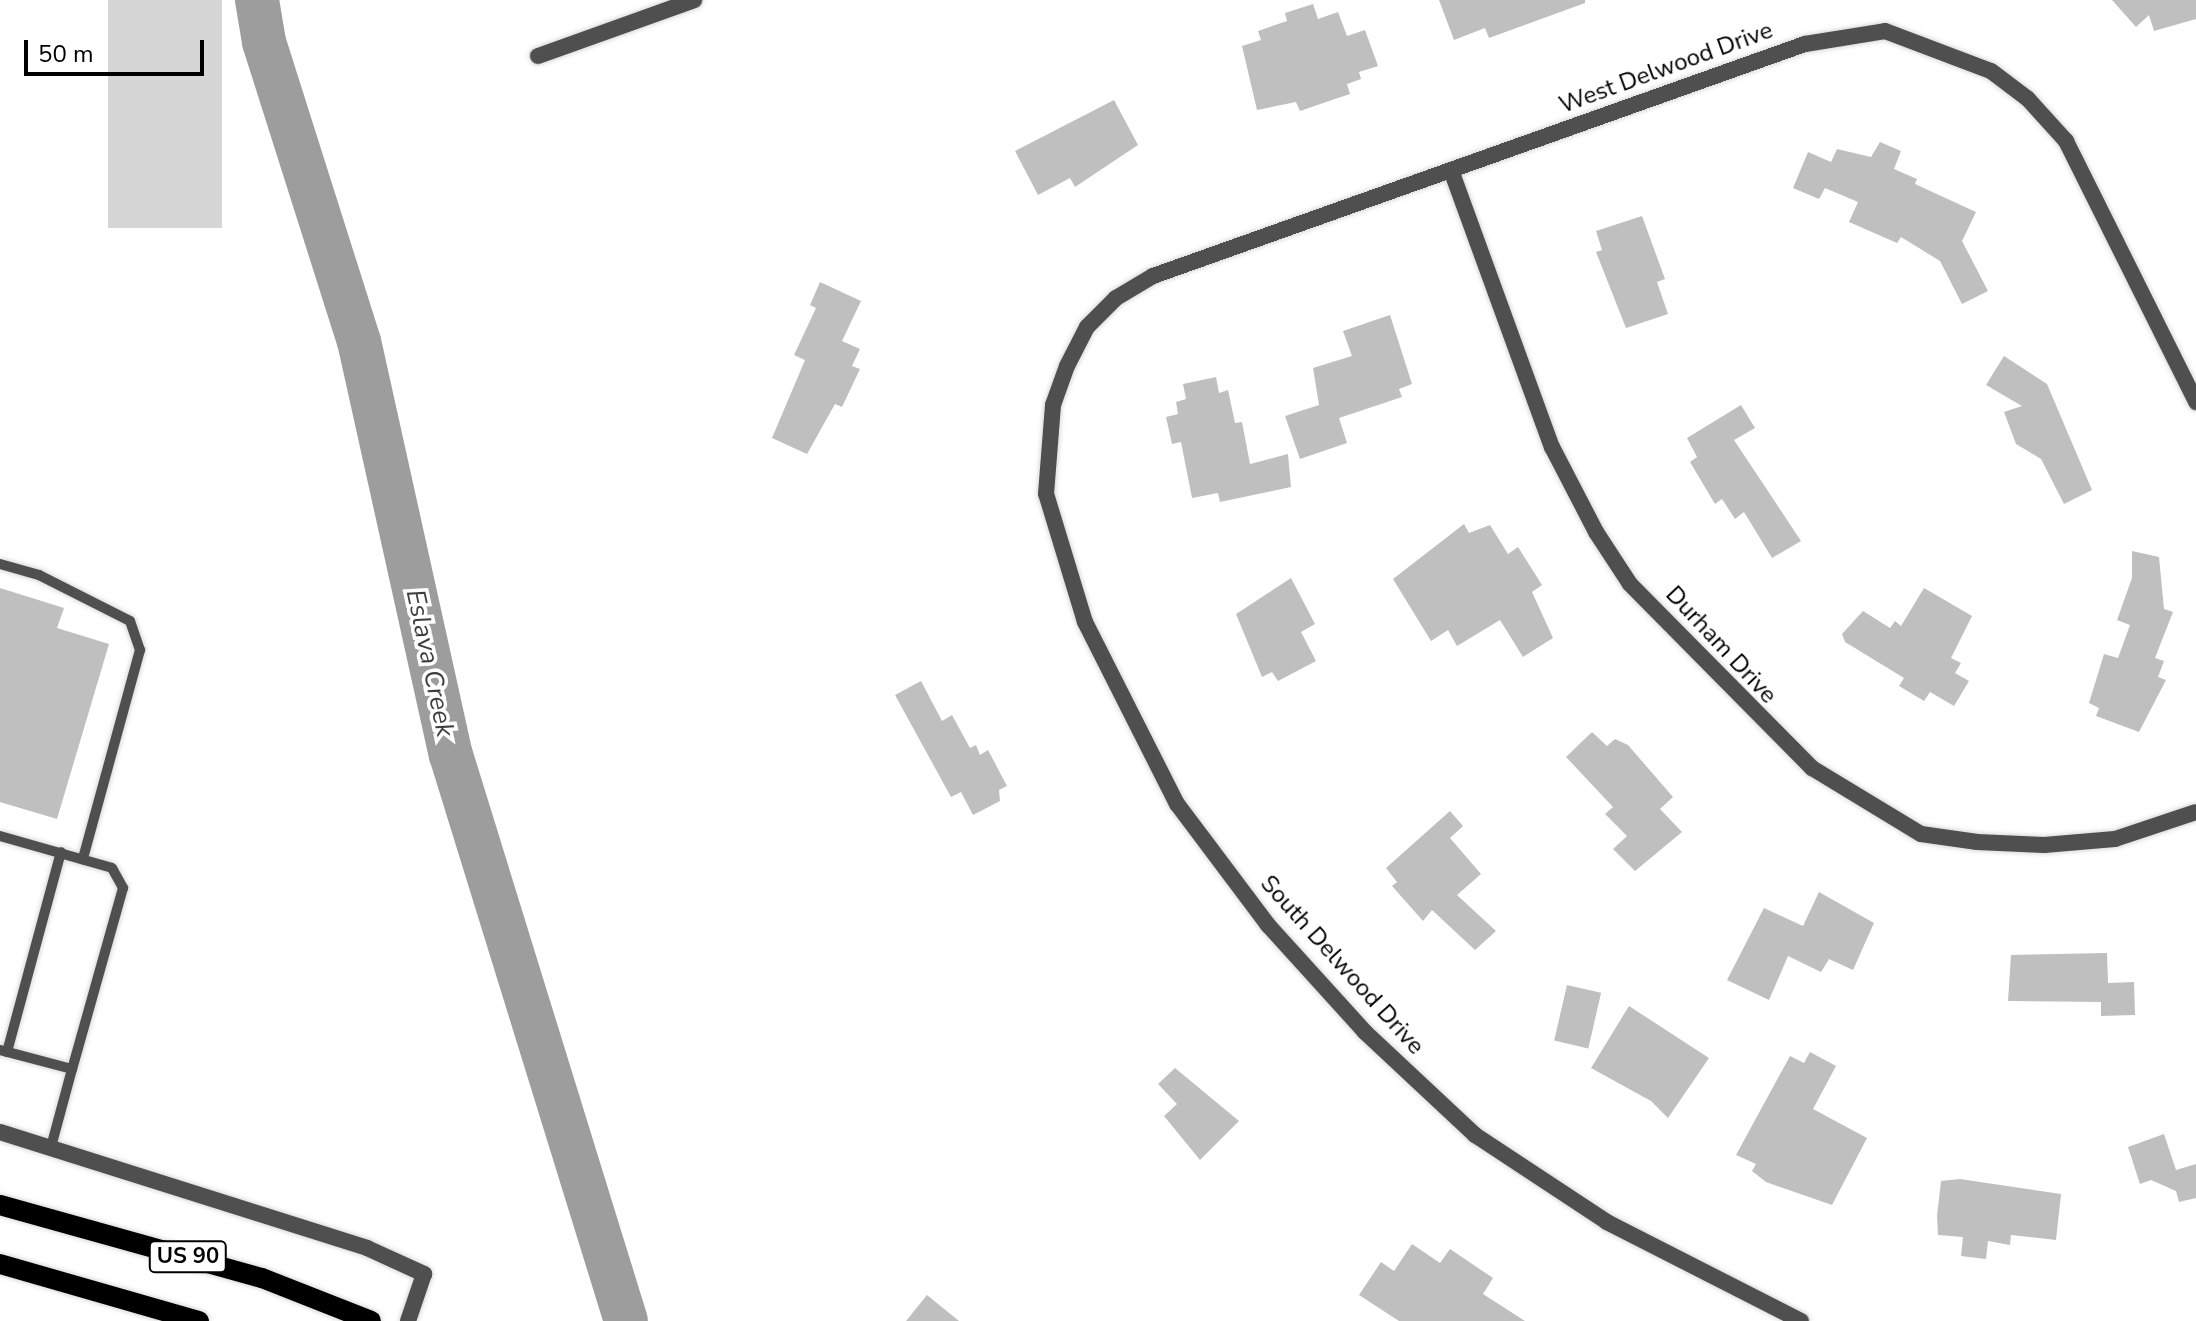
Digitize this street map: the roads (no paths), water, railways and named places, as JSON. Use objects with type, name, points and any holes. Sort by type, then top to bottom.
[{"type":"main road","name":"US 90","points":[[0,1205],[262,1278],[371,1321]]},
{"type":"main road","name":"US 90","points":[[0,1264],[199,1321]]},
{"type":"street","points":[[538,56],[694,0]]},
{"type":"street","name":"West Delwood Drive","points":[[1116,298],[1153,276],[1805,44],[1885,31],[1955,53],[2028,99],[2066,141],[2096,192],[2196,402]]},
{"type":"street","name":"Durham Drive","points":[[1451,170],[1552,447],[1596,532],[1630,584],[1812,768],[1921,834],[1977,842],[2044,845],[2115,839],[2196,812]]},
{"type":"street","name":"South Delwood Drive","points":[[1116,298],[1087,327],[1067,366],[1053,405],[1046,494],[1085,622],[1177,804],[1277,936],[1365,1032],[1475,1135],[1607,1222],[1801,1321]]},
{"type":"street","points":[[0,1132],[367,1248],[424,1274],[408,1321]]},
{"type":"lane","points":[[0,564],[39,575],[130,621],[140,650],[83,859]]},
{"type":"lane","points":[[1,839],[61,852],[112,868],[123,888],[51,1147]]},
{"type":"lane","points":[[61,852],[4,1051],[72,1069]]},
{"type":"waterway","name":"Eslava Creek","points":[[257,0],[264,42],[359,341],[451,755],[626,1321]]}]
